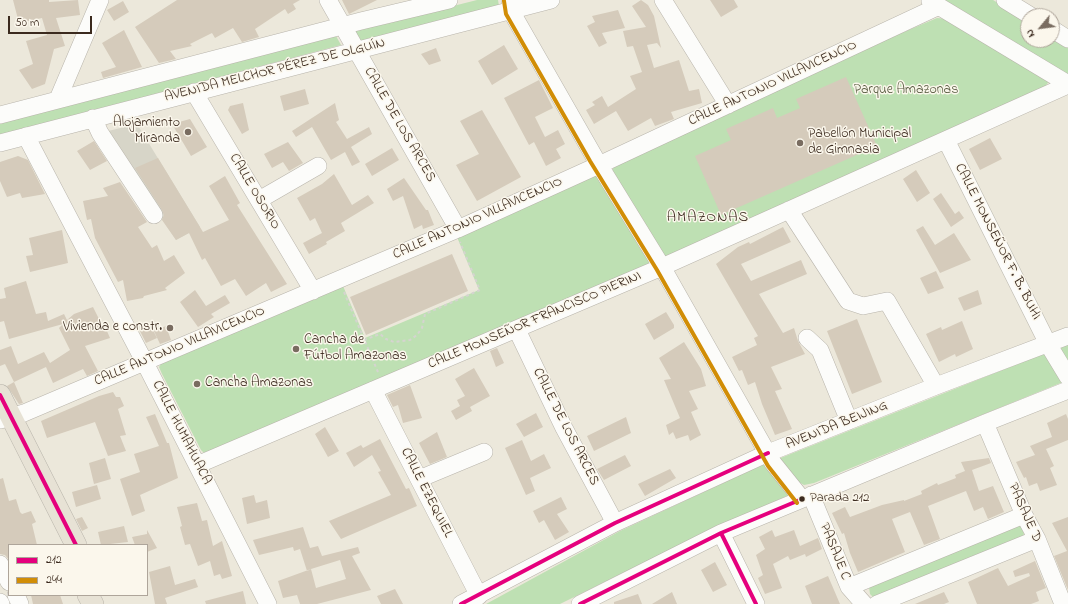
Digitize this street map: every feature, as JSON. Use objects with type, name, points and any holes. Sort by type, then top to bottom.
[{"type":"main road","points":[[0,395],[4,421],[62,544]]},
{"type":"main road","points":[[4,421],[75,544]]},
{"type":"street","points":[[58,99],[100,0]]},
{"type":"street","name":"CALLE DE LOS ARCES","points":[[328,0],[458,233]]},
{"type":"street","name":"AVENIDA MELCHOR PÉREZ DE OLGUÍN","points":[[0,115],[343,25],[421,3],[449,0]]},
{"type":"street","name":"AVENIDA MELCHOR PÉREZ DE OLGUÍN","points":[[0,143],[356,50],[510,5],[551,0]]},
{"type":"street","points":[[663,0],[728,105]]},
{"type":"street","points":[[1005,0],[1020,9]]},
{"type":"street","points":[[934,3],[1068,85]]},
{"type":"street","name":"CALLE ANTONIO VILLAVICENCIO","points":[[4,421],[313,291],[458,233],[728,105],[934,3]]},
{"type":"street","name":"PASAJE C","points":[[510,5],[599,165],[662,267],[768,453],[807,497],[849,587],[864,604]]},
{"type":"street","name":"CALLE MONSEÑOR FRANCISCO PIERINI","points":[[197,465],[662,267],[1068,85]]},
{"type":"street","name":"CALLE OSORIO","points":[[194,92],[313,291]]},
{"type":"street","points":[[94,118],[100,133],[154,215]]},
{"type":"street","name":"CALLE HUMAHUACA","points":[[26,136],[144,361],[268,604]]},
{"type":"street","name":"CALLE MONSEÑOR F. B. BUHI","points":[[946,140],[1048,344],[1068,377]]},
{"type":"street","points":[[259,200],[318,166]]},
{"type":"street","points":[[789,210],[848,302],[863,306],[887,301],[936,386]]},
{"type":"street","name":"CALLE DE LOS ARCES","points":[[517,330],[564,428],[615,523]]},
{"type":"street","name":"AVENIDA BEIJING","points":[[461,604],[479,596],[615,523],[768,453],[936,386],[1068,336]]},
{"type":"street","points":[[807,338],[820,350],[849,421]]},
{"type":"street","name":"CALLE EZEQUIEL","points":[[373,390],[479,596]]},
{"type":"street","points":[[580,604],[602,599],[721,534],[985,422],[1068,390]]},
{"type":"street","name":"PASAJE D","points":[[985,422],[1024,515],[1037,539],[1063,604]]},
{"type":"street","points":[[419,479],[484,452]]},
{"type":"street","points":[[849,587],[1024,515]]},
{"type":"street","points":[[721,534],[756,604]]},
{"type":"street","points":[[877,604],[1037,539]]},
{"type":"street","points":[[0,564],[8,580]]},
{"type":"path","points":[[364,340],[380,334],[386,339],[394,342],[410,340],[422,328],[425,314],[480,290],[458,233]]},
{"type":"path","points":[[342,286],[379,374]]},
{"type":"shaded area","points":[[137,124],[200,227],[176,240],[104,132]]},
{"type":"green space","points":[[477,0],[498,0],[499,6],[360,41],[354,31]]},
{"type":"green space","points":[[939,0],[993,0],[1020,16],[1020,48],[1060,48],[1060,41],[1068,46],[1068,79]]},
{"type":"green space","name":"Parque Amazonas","points":[[937,18],[949,19],[1049,81],[1043,90],[669,258],[663,257],[612,173],[614,165],[885,40]]},
{"type":"green space","points":[[336,36],[341,45],[0,135],[0,123]]},
{"type":"green space","points":[[594,174],[600,175],[650,262],[649,266],[205,454],[201,450],[162,374],[159,367],[161,364],[343,286],[365,338],[479,290],[457,237]]},
{"type":"green space","points":[[1068,344],[1068,380],[814,483],[804,485],[797,481],[778,459]]},
{"type":"green space","points":[[766,463],[789,495],[679,545],[560,604],[486,604],[620,531]]},
{"type":"green space","points":[[1019,525],[1024,534],[1021,541],[874,598],[870,594],[869,587]]},
{"type":"building","points":[[13,0],[49,0],[49,2],[78,0],[80,15],[56,18],[65,46],[54,49],[45,84],[32,89],[19,70],[33,64],[26,41],[47,35],[42,18],[19,23]]},
{"type":"building","points":[[177,0],[300,0],[293,4],[296,9],[288,14],[285,9],[255,29],[259,37],[242,42],[233,28],[215,38],[212,33],[190,44],[192,46],[170,51],[176,59],[159,63],[135,27]]},
{"type":"building","points":[[342,0],[377,0],[349,14]]},
{"type":"building","points":[[641,0],[648,5],[654,16],[661,48],[657,43],[647,45],[654,68],[679,60],[689,91],[699,89],[702,103],[671,112],[674,119],[655,126],[651,118],[628,131],[616,111],[594,124],[586,110],[595,105],[592,102],[602,96],[608,107],[636,89],[630,76],[642,72],[633,46],[627,47],[623,31],[646,27],[632,6]]},
{"type":"building","points":[[710,0],[734,0],[738,7],[721,17]]},
{"type":"building","points":[[123,1],[129,12],[114,21],[107,10]]},
{"type":"building","points":[[618,10],[625,28],[602,33],[607,43],[599,47],[587,26],[595,22],[592,16]]},
{"type":"building","points":[[124,30],[142,67],[103,78],[101,72],[116,67],[102,43]]},
{"type":"building","points":[[504,45],[518,69],[492,85],[478,61]]},
{"type":"building","points":[[436,48],[441,61],[429,65],[421,54]]},
{"type":"building","name":"Pabellón Municipal de Gimnasia","points":[[846,77],[877,146],[721,215],[695,156],[731,140],[726,129],[773,108],[777,118],[800,108],[796,99]]},
{"type":"building","points":[[539,80],[553,108],[535,117],[545,137],[558,130],[565,144],[556,149],[561,158],[546,166],[534,142],[529,145],[504,98]]},
{"type":"building","points":[[305,89],[309,104],[284,111],[280,96]]},
{"type":"building","points":[[243,103],[249,130],[242,134],[228,110],[230,106]]},
{"type":"building","points":[[335,103],[339,120],[336,122],[347,139],[369,127],[372,134],[351,147],[360,162],[352,166],[345,152],[331,160],[312,127],[296,137],[292,131]]},
{"type":"building","points":[[482,110],[521,177],[477,201],[456,165],[479,154],[460,121]]},
{"type":"building","points":[[190,119],[207,147],[191,156],[172,124]]},
{"type":"building","points":[[990,138],[1002,159],[980,170],[969,149]]},
{"type":"building","points":[[94,141],[107,161],[90,170],[77,151]]},
{"type":"building","points":[[288,142],[303,163],[289,171],[283,162],[272,168],[264,154]]},
{"type":"building","points":[[392,148],[399,160],[372,176],[365,164]]},
{"type":"building","points":[[18,156],[28,160],[45,194],[22,198],[20,193],[7,197],[0,181],[0,162]]},
{"type":"building","points":[[158,158],[203,232],[229,220],[209,186],[225,176],[240,203],[237,205],[287,284],[271,292],[266,283],[246,296],[235,279],[221,286],[205,258],[202,260],[189,233],[176,240],[162,220],[164,215],[162,210],[135,168]]},
{"type":"building","points":[[916,170],[930,193],[917,202],[903,179]]},
{"type":"building","points":[[334,174],[352,205],[368,195],[374,203],[341,223],[345,231],[326,242],[327,244],[309,254],[303,243],[322,233],[315,218],[310,221],[297,198],[322,184]]},
{"type":"building","points":[[404,178],[426,210],[428,210],[434,225],[423,229],[422,225],[414,229],[403,196],[393,201],[387,189]]},
{"type":"building","points":[[120,182],[147,222],[138,227],[152,248],[157,245],[164,261],[174,255],[185,273],[165,288],[167,290],[144,296],[143,298],[127,301],[123,280],[118,282],[95,238],[91,219],[87,220],[83,201],[108,196],[103,188]]},
{"type":"building","points":[[941,193],[955,214],[959,211],[964,218],[951,227],[933,199]]},
{"type":"building","points":[[923,226],[935,245],[954,233],[971,260],[940,273],[916,230]]},
{"type":"building","points":[[783,227],[791,242],[741,264],[751,281],[801,260],[807,274],[759,294],[783,333],[794,328],[798,341],[805,354],[771,367],[782,389],[775,391],[792,429],[775,435],[762,404],[755,382],[748,385],[742,370],[739,371],[732,357],[757,345],[754,338],[758,336],[716,264],[738,247],[749,242],[750,244]]},
{"type":"building","points":[[62,230],[68,263],[30,272],[26,256],[33,255],[29,238]]},
{"type":"building","points":[[452,254],[468,291],[366,335],[350,297]]},
{"type":"building","points":[[936,271],[944,288],[928,294],[920,278]]},
{"type":"building","points":[[26,281],[36,314],[46,312],[48,321],[64,314],[67,320],[74,314],[93,307],[101,323],[103,322],[110,338],[85,346],[98,371],[87,376],[83,369],[53,383],[46,367],[14,382],[5,364],[0,366],[0,350],[11,346],[18,364],[44,352],[50,363],[70,350],[59,328],[63,324],[9,339],[4,321],[0,322],[0,299],[6,298],[4,288]]},
{"type":"building","points":[[195,290],[206,306],[225,295],[230,303],[211,314],[214,317],[198,327],[180,302]]},
{"type":"building","points":[[978,290],[982,304],[964,311],[958,298]]},
{"type":"building","points":[[666,312],[674,325],[674,328],[654,340],[645,324]]},
{"type":"building","points":[[857,319],[882,382],[852,394],[827,331]]},
{"type":"building","points":[[962,321],[973,349],[956,357],[955,354],[939,362],[926,334],[941,327],[942,330]]},
{"type":"building","points":[[151,326],[157,338],[146,343],[140,331]]},
{"type":"building","points":[[166,326],[171,340],[160,344],[154,331]]},
{"type":"building","points":[[684,342],[701,369],[706,386],[689,391],[698,409],[691,412],[701,435],[690,441],[688,435],[676,439],[673,432],[669,435],[666,425],[680,418],[664,380],[671,379],[659,358]]},
{"type":"building","points":[[497,348],[504,363],[496,367],[490,351]]},
{"type":"building","points":[[474,368],[490,396],[470,407],[472,411],[456,420],[451,411],[460,406],[457,400],[465,396],[455,379]]},
{"type":"building","points":[[14,382],[23,403],[19,404],[7,386]]},
{"type":"building","points":[[410,385],[422,418],[403,423],[398,405],[393,407],[387,395]]},
{"type":"building","points":[[113,392],[116,397],[120,397],[124,406],[118,409],[126,435],[120,436],[126,451],[108,456],[95,422],[47,438],[41,421],[99,396]]},
{"type":"building","points":[[536,413],[543,427],[524,437],[516,424]]},
{"type":"building","points":[[155,414],[167,443],[169,443],[178,478],[140,495],[145,511],[132,516],[120,479],[140,472],[134,454],[159,446],[146,417]]},
{"type":"building","points":[[1066,414],[1068,419],[1068,440],[1046,449],[1054,466],[1050,468],[1057,485],[1040,491],[1037,483],[1029,486],[1026,477],[1024,478],[1016,462],[1035,455],[1030,446],[1052,437],[1047,423]]},
{"type":"building","points":[[626,417],[631,433],[594,451],[587,436]]},
{"type":"building","points":[[325,427],[339,451],[328,457],[315,434]]},
{"type":"building","points":[[437,432],[447,457],[430,464],[419,443]]},
{"type":"building","points":[[380,439],[406,489],[409,488],[417,506],[341,539],[329,521],[391,495],[378,472],[381,471],[372,455],[354,467],[346,453],[361,445],[363,448]]},
{"type":"building","points":[[522,440],[531,461],[544,454],[551,468],[530,478],[535,491],[526,495],[505,448]]},
{"type":"building","points":[[625,455],[631,466],[604,480],[597,469]]},
{"type":"building","points":[[105,458],[111,479],[94,484],[89,463]]},
{"type":"building","points":[[989,458],[991,463],[972,470],[979,491],[993,486],[1004,512],[988,519],[983,507],[974,511],[966,491],[928,506],[940,539],[924,545],[910,512],[892,519],[905,552],[858,572],[844,533],[842,534],[832,513],[845,507],[850,517],[882,505],[904,501],[922,494],[921,491],[937,483],[938,485],[956,478],[955,475],[965,471],[961,462]]},
{"type":"building","points":[[670,469],[676,478],[645,496],[638,484]]},
{"type":"building","points":[[3,478],[9,501],[16,499],[20,512],[22,514],[31,511],[36,522],[32,524],[37,544],[8,544],[8,559],[5,555],[0,554],[0,479]]},
{"type":"building","points":[[97,485],[101,499],[76,507],[72,492]]},
{"type":"building","points":[[254,495],[256,503],[267,500],[270,518],[247,524],[242,498]]},
{"type":"building","points":[[561,497],[567,509],[557,514],[569,532],[555,540],[544,520],[539,523],[533,511]]},
{"type":"building","points":[[197,503],[202,521],[207,520],[213,546],[222,541],[232,576],[222,579],[220,574],[214,576],[210,561],[198,566],[190,544],[185,545],[177,507]]},
{"type":"building","points":[[82,517],[88,528],[82,531],[76,519]]},
{"type":"building","points":[[1068,517],[1068,590],[1054,556],[1067,551],[1052,523]]},
{"type":"building","points":[[124,526],[128,542],[101,544],[98,532]]},
{"type":"building","points":[[303,527],[310,548],[318,546],[322,556],[358,547],[360,553],[352,556],[371,590],[317,604],[300,604],[297,595],[283,598],[278,581],[307,571],[300,549],[294,551],[293,547],[259,555],[253,540]],"holes":[[[340,560],[346,579],[316,588],[311,569]]]},
{"type":"building","points":[[147,530],[157,548],[148,552],[148,544],[135,544],[132,537],[147,534]]},
{"type":"building","points":[[772,530],[775,537],[794,530],[800,546],[818,538],[822,549],[806,557],[805,554],[790,560],[788,556],[773,564],[782,588],[765,594],[758,578],[763,575],[756,555],[765,549],[759,537]]},
{"type":"building","points":[[1035,561],[1046,588],[1036,592],[1039,601],[1031,604],[977,604],[968,582],[998,568],[1008,586],[1030,576],[1029,573],[1015,577],[1013,571]]},
{"type":"building","points":[[715,562],[727,585],[713,592],[701,570]]},
{"type":"building","points":[[170,566],[175,585],[195,579],[198,587],[165,598],[167,604],[155,604],[149,572]]},
{"type":"building","points":[[828,576],[840,604],[812,604],[805,586]]},
{"type":"building","points":[[395,589],[403,604],[381,604],[377,596]]},
{"type":"building","points":[[243,591],[246,604],[206,604],[205,601]]},
{"type":"building","points":[[672,592],[677,604],[652,604]]},
{"type":"building","points":[[944,592],[949,602],[944,604],[915,604]]},
{"type":"building","points":[[638,594],[642,604],[614,604],[614,602]]},
{"type":"building","points":[[31,596],[60,596],[63,604],[33,604]]},
{"type":"transit line","name":"244","points":[[504,1],[506,14],[590,161],[657,270],[768,466],[797,503]]},
{"type":"transit line","name":"212","points":[[0,395],[75,544]]},
{"type":"transit line","name":"212","points":[[461,604],[615,523],[768,453]]},
{"type":"transit line","name":"212","points":[[580,604],[721,533],[802,499]]},
{"type":"transit line","name":"212","points":[[721,533],[756,604]]},
{"type":"place","name":"Alojamiento Miranda","points":[[188,132]]},
{"type":"place","name":"Pabellón Municipal de Gimnasia","points":[[800,143]]},
{"type":"place","name":"Vivienda e constr.","points":[[170,328]]},
{"type":"place","name":"Cancha de Fútbol Amazonas","points":[[296,349]]},
{"type":"place","name":"Cancha Amazonas","points":[[197,384]]},
{"type":"place","name":"Parada 212","points":[[802,499]]},
{"type":"district","name":"AMAZONAS","points":[[708,219]]}]
